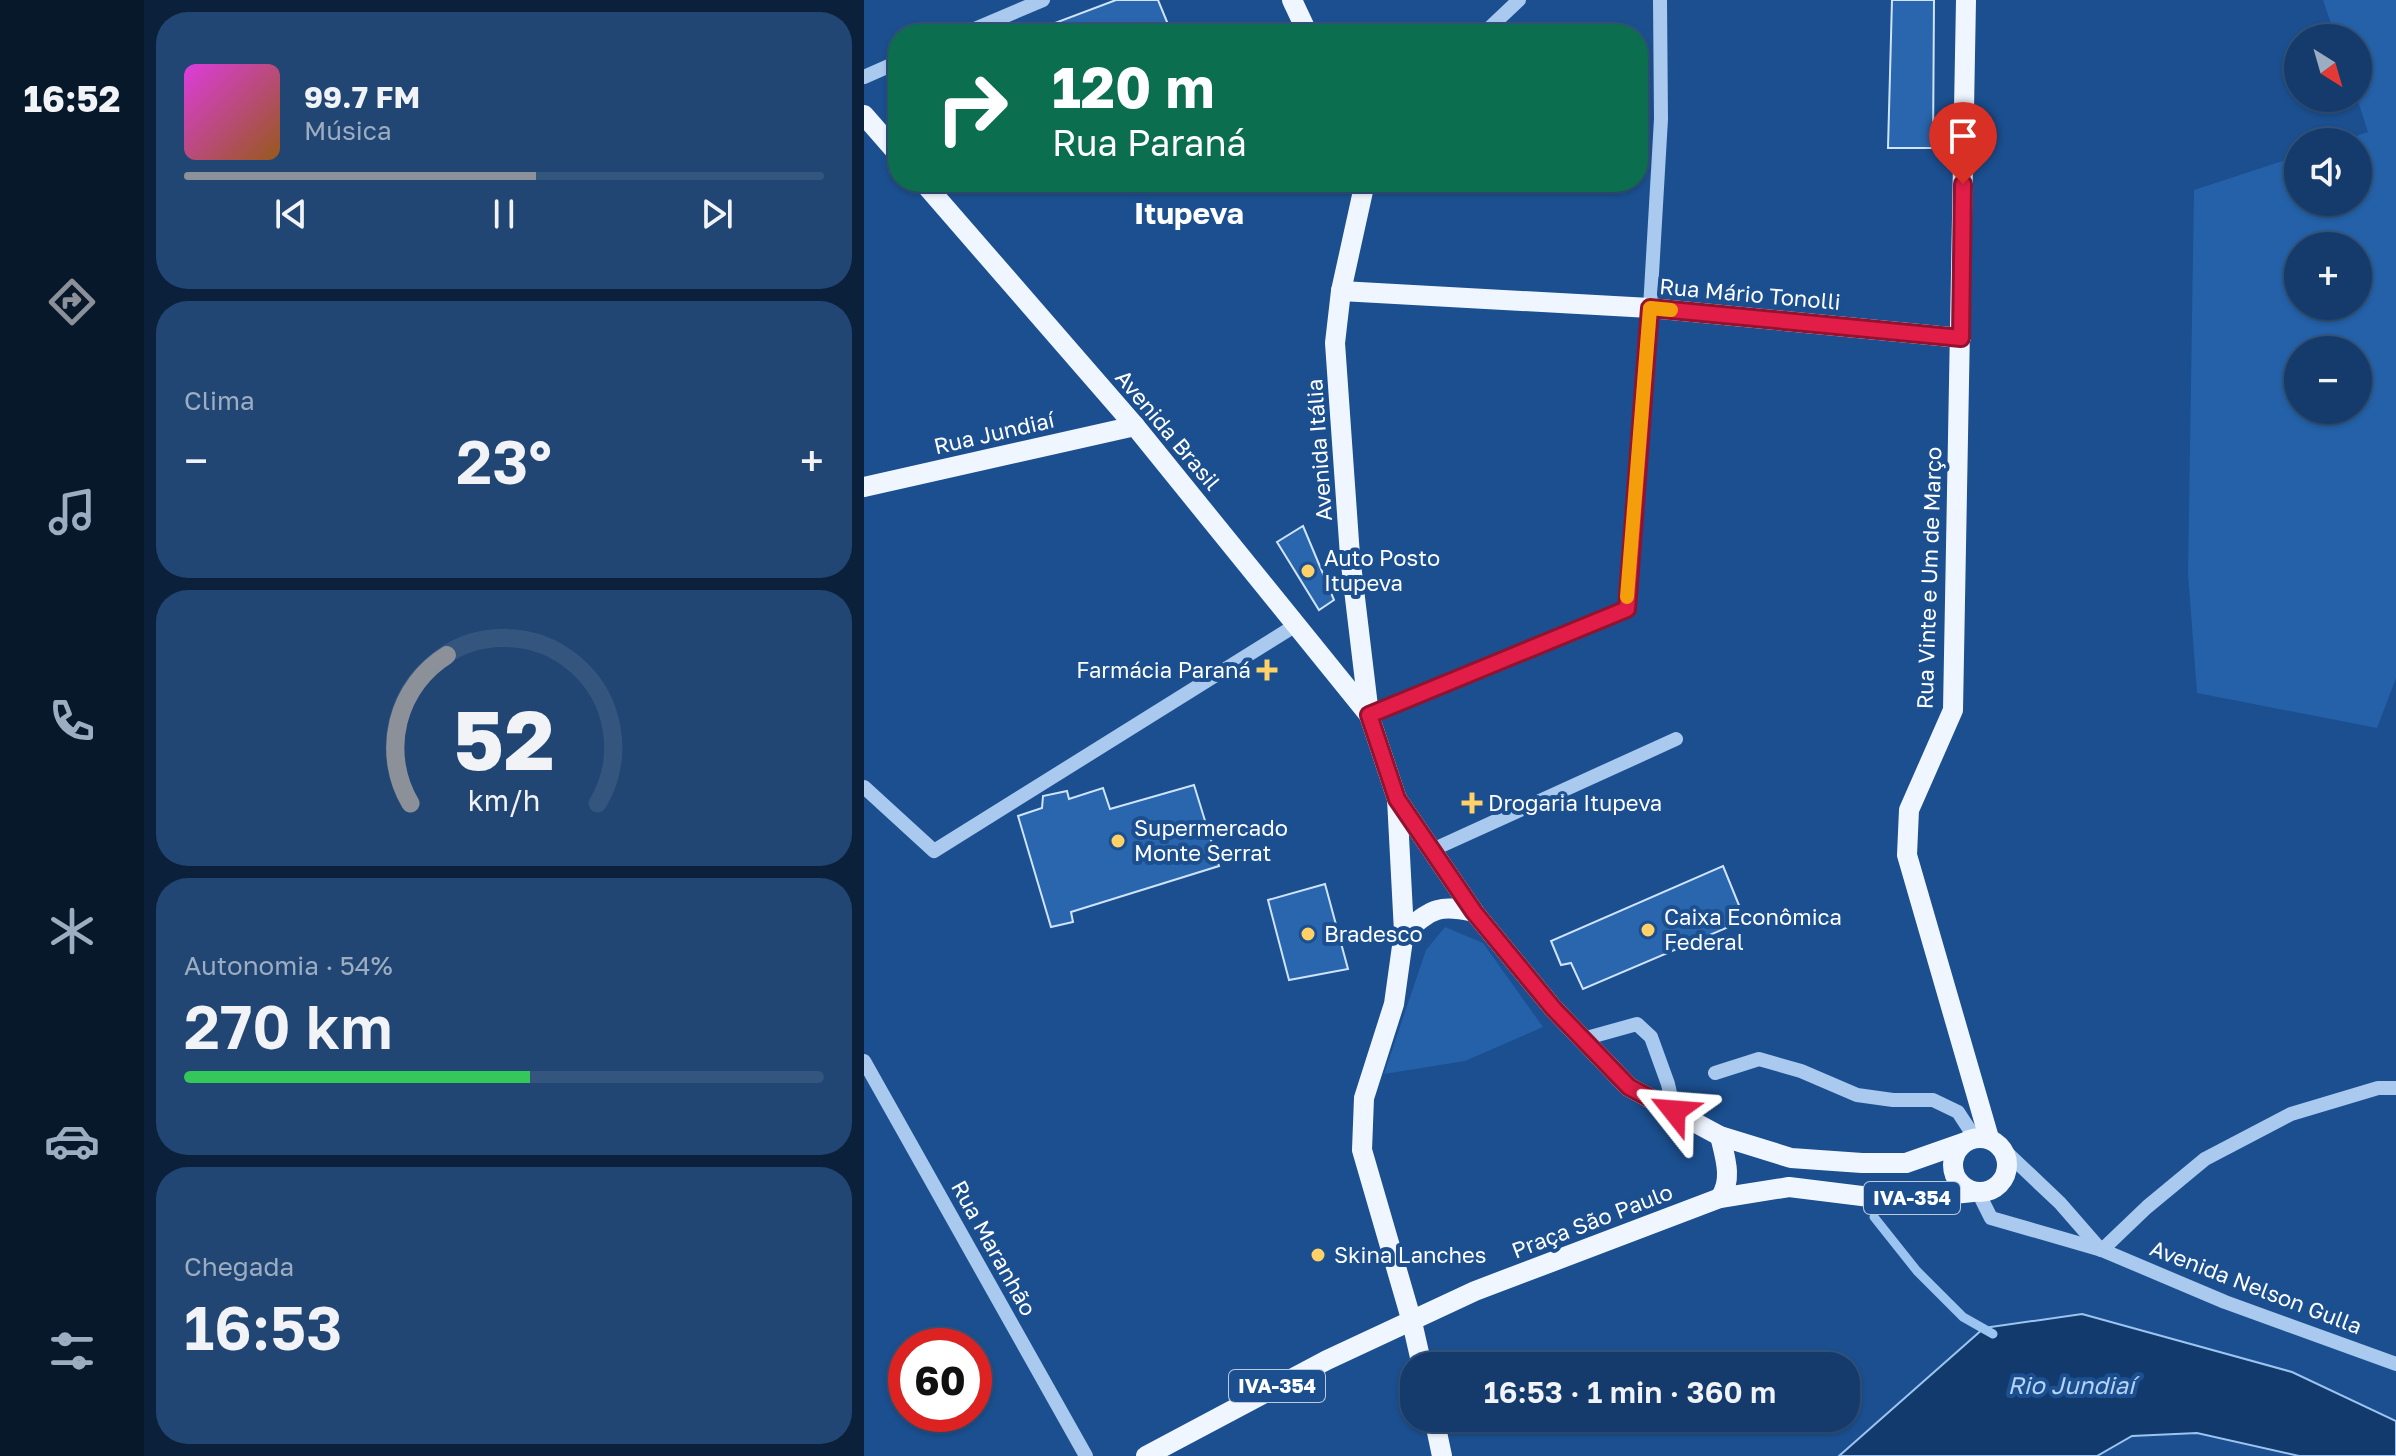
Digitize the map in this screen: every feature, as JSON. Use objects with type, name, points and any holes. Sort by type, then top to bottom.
[{"type":"main road","points":[[1292,0],[1303,24]]},
{"type":"main road","name":"Rua Vinte e Um de Março","points":[[1966,0],[1953,710],[1909,810],[1907,855],[1983,1142]]},
{"type":"main road","points":[[864,115],[888,143]]},
{"type":"main road","name":"Avenida Brasil","points":[[932,192],[1135,426],[1369,715]]},
{"type":"main road","name":"Avenida Itália","points":[[1363,192],[1341,291],[1335,343],[1350,556],[1369,715]]},
{"type":"main road","name":"Rua Mário Tonolli","points":[[1341,291],[1650,308],[1961,338]]},
{"type":"main road","name":"Rua Jundiaí","points":[[864,487],[1135,426]]},
{"type":"main road","points":[[1369,715],[1397,799],[1404,932],[1394,1004],[1364,1098],[1362,1150],[1419,1352]]},
{"type":"main road","points":[[1397,799],[1474,912],[1553,1008],[1629,1087],[1720,1136],[1791,1158],[1906,1163],[1983,1142]]},
{"type":"main road","points":[[1404,932],[1429,913],[1450,907],[1474,912]]},
{"type":"main road","points":[[1720,1136],[1727,1166],[1725,1191],[1720,1198]]},
{"type":"main road","points":[[1983,1142],[2008,1165],[2004,1179],[1992,1189],[1975,1192],[1963,1186],[1955,1176],[1953,1165],[1955,1153],[1983,1142]]},
{"type":"main road","name":"Praça São Paulo","points":[[1412,1322],[1475,1291],[1720,1198],[1789,1187],[1894,1200],[1975,1192]]},
{"type":"main road","name":"IVA-354","points":[[1146,1456],[1327,1360],[1412,1322]]},
{"type":"main road","points":[[1437,1432],[1442,1456]]},
{"type":"street","points":[[997,24],[1043,0]]},
{"type":"street","points":[[1494,24],[1519,0]]},
{"type":"street","points":[[1369,715],[1627,609],[1661,119],[1660,0]]},
{"type":"street","points":[[864,77],[888,66]]},
{"type":"street","points":[[864,787],[934,851],[1296,625]]},
{"type":"street","points":[[1432,850],[1676,739]]},
{"type":"street","points":[[1583,1039],[1637,1024],[1651,1037],[1674,1111]]},
{"type":"street","points":[[1715,1073],[1759,1059],[1801,1071],[1857,1095],[1893,1100],[1933,1100],[1958,1112],[1983,1142],[2060,1203],[2102,1250],[2147,1207],[2205,1159],[2291,1114],[2378,1088],[2396,1088]]},
{"type":"street","name":"Rua Maranhão","points":[[864,1061],[1086,1456]]},
{"type":"street","name":"IVA-354","points":[[1975,1192],[1991,1218],[2102,1250]]},
{"type":"street","name":"Avenida Nelson Gulla","points":[[2102,1250],[2225,1302],[2396,1364]]},
{"type":"shaded area","points":[[2323,0],[2396,0],[2396,678],[2377,728],[2197,693],[2188,574],[2194,190],[2284,161],[2284,216],[2372,216],[2372,128],[2367,128],[2362,112],[2372,112],[2372,24],[2331,24]]},
{"type":"shaded area","points":[[1445,927],[1483,943],[1543,1027],[1465,1061],[1384,1074],[1426,950]]},
{"type":"water","name":"Rio Jundiaí","points":[[2082,1314],[2292,1372],[2396,1421],[2396,1456],[2299,1456],[2197,1433],[2132,1436],[2097,1456],[1839,1456],[1984,1328]]},
{"type":"building","points":[[1116,0],[1158,0],[1168,24],[1052,24]]},
{"type":"building","points":[[1892,0],[1934,0],[1933,148],[1888,148]]},
{"type":"building","name":"Auto Posto Itupeva","points":[[1303,526],[1334,600],[1319,610],[1277,542]]},
{"type":"building","name":"Supermercado Monte Serrat","points":[[1194,785],[1219,866],[1071,912],[1073,922],[1051,927],[1018,816],[1042,808],[1043,796],[1067,791],[1069,799],[1103,788],[1110,809]]},
{"type":"building","name":"Caixa Econômica Federal","points":[[1723,866],[1745,920],[1583,989],[1571,963],[1561,965],[1551,941]]},
{"type":"building","name":"Bradesco","points":[[1325,884],[1348,969],[1289,980],[1268,900]]},
{"type":"waterway","points":[[1874,1217],[1917,1271],[1963,1317],[1993,1334]]},
{"type":"slow traffic","points":[[1627,597],[1650,308],[1671,310]]},
{"type":"place","name":"Auto Posto Itupeva","points":[[1308,571]]},
{"type":"place","name":"Farmácia Paraná","points":[[1267,670]]},
{"type":"place","name":"Drogaria Itupeva","points":[[1472,803]]},
{"type":"place","name":"Supermercado Monte Serrat","points":[[1118,841]]},
{"type":"place","name":"Caixa Econômica Federal","points":[[1648,930]]},
{"type":"place","name":"Bradesco","points":[[1308,934]]},
{"type":"place","name":"Skina Lanches","points":[[1318,1255]]},
{"type":"district","name":"Itupeva","points":[[1189,214]]},
{"type":"route","points":[[1674,1111],[1629,1087],[1553,1008],[1474,912],[1397,799],[1369,715],[1627,609],[1650,308],[1961,338],[1963,184]]}]
